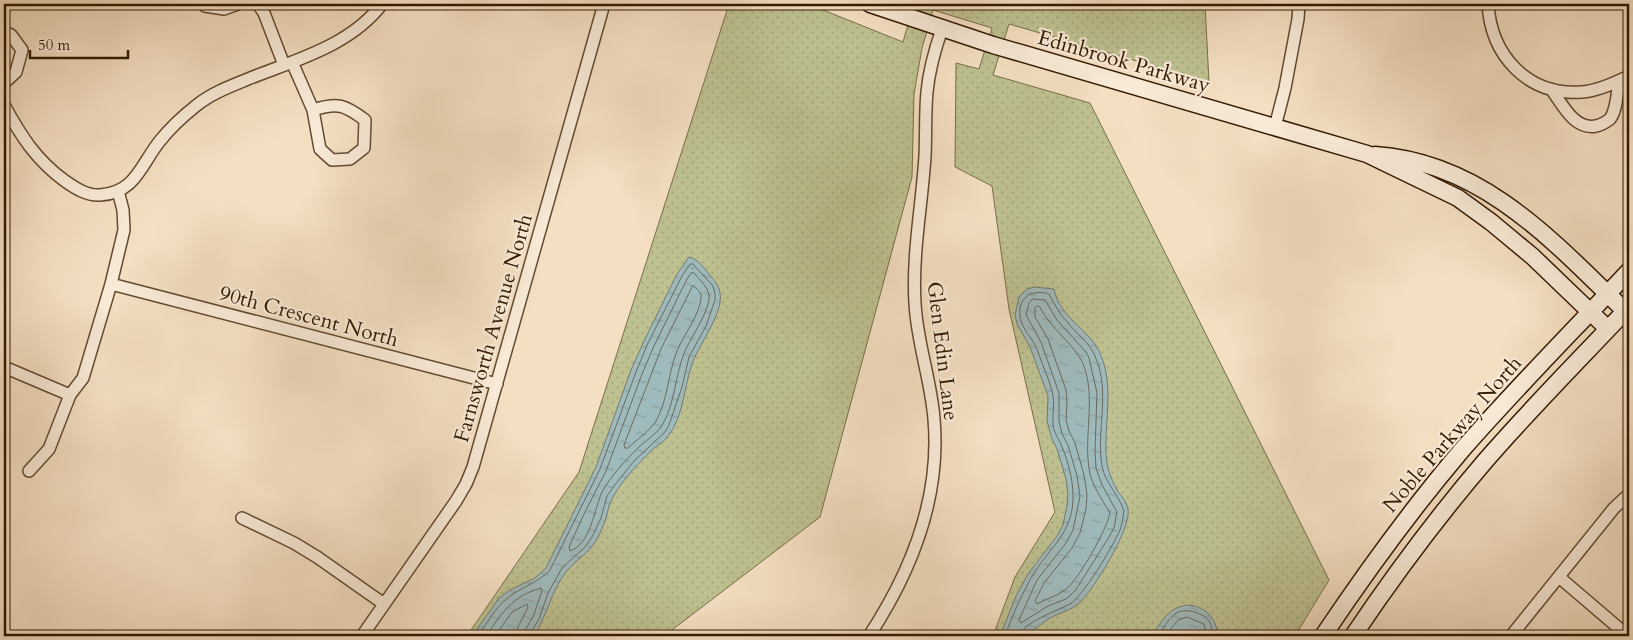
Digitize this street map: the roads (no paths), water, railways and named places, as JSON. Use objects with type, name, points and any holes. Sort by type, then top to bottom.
[{"type":"street","points":[[203,4],[224,9],[238,4]]},
{"type":"street","points":[[258,4],[313,110],[320,148],[332,160],[350,159],[364,148],[365,120],[351,109],[330,104],[313,110]]},
{"type":"street","points":[[4,105],[18,131],[34,153],[54,172],[76,188],[87,193],[100,195],[118,191],[136,178],[158,143],[199,103],[224,89],[312,55],[337,43],[360,26],[382,4]]},
{"type":"street","name":"Farnsworth Avenue North","points":[[362,636],[466,484],[473,467],[604,4]]},
{"type":"street","name":"Edinbrook Parkway","points":[[870,4],[942,29],[1367,154],[1441,190],[1474,209],[1510,236],[1608,329]]},
{"type":"street","points":[[1275,127],[1285,88],[1299,4]]},
{"type":"street","points":[[1488,4],[1492,33],[1501,51],[1512,67],[1529,79],[1551,89],[1565,92],[1585,92],[1624,78]]},
{"type":"street","name":"Glen Edin Lane","points":[[869,636],[888,607],[906,572],[920,536],[930,498],[935,420],[929,381],[920,344],[916,314],[914,265],[924,180],[927,91],[935,48],[942,29]]},
{"type":"street","points":[[4,32],[11,35],[22,50],[16,72],[4,83]]},
{"type":"street","points":[[1551,89],[1571,116],[1580,124],[1590,127],[1601,125],[1610,118],[1624,78]]},
{"type":"street","name":"Edinbrook Parkway","points":[[1367,154],[1399,156],[1435,166],[1475,184],[1524,217],[1627,309]]},
{"type":"street","points":[[29,471],[49,449],[70,395],[83,378],[111,284],[124,230],[123,210],[118,191]]},
{"type":"street","name":"Noble Parkway North","points":[[1323,636],[1377,558],[1443,474],[1526,378],[1629,271]]},
{"type":"street","name":"90th Crescent North","points":[[111,284],[497,384]]},
{"type":"street","name":"Noble Parkway North","points":[[1353,636],[1417,546],[1485,461],[1627,309]]},
{"type":"street","points":[[4,367],[70,395]]},
{"type":"street","points":[[1511,636],[1614,508],[1629,494]]},
{"type":"street","points":[[242,518],[302,548],[384,604]]},
{"type":"street","points":[[1559,576],[1628,636]]},
{"type":"water","points":[[689,257],[700,264],[716,283],[720,301],[714,320],[691,367],[674,428],[666,439],[636,466],[617,490],[610,502],[605,521],[597,539],[561,579],[534,636],[472,636],[499,598],[510,590],[535,578],[546,568],[596,467],[631,370],[644,341],[677,274]]},
{"type":"water","points":[[1034,287],[1054,289],[1062,307],[1089,337],[1100,353],[1107,377],[1108,389],[1107,461],[1112,480],[1127,506],[1128,518],[1118,545],[1110,559],[1092,587],[1078,604],[1050,618],[1031,632],[1022,636],[1000,636],[1016,596],[1028,574],[1057,536],[1063,525],[1068,495],[1066,479],[1047,421],[1048,396],[1030,347],[1017,324],[1015,315],[1019,297],[1027,289]]},
{"type":"water","points":[[1187,605],[1200,608],[1209,614],[1215,624],[1218,636],[1151,636],[1174,609]]}]
